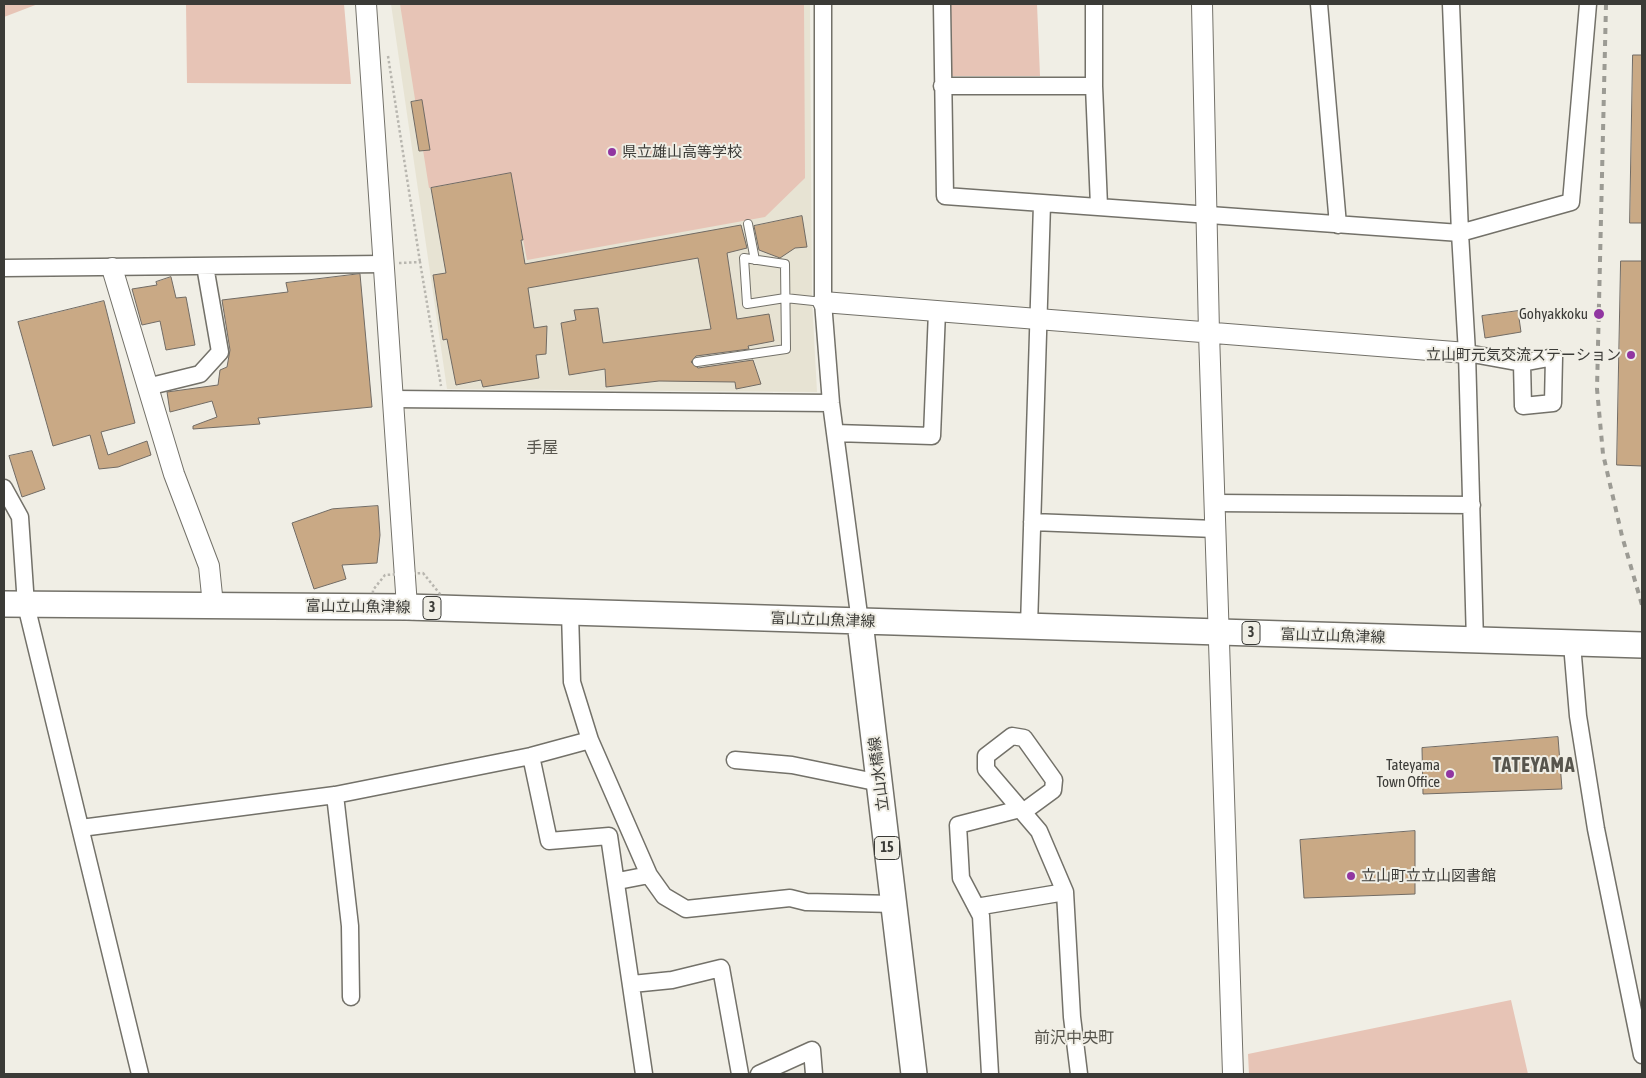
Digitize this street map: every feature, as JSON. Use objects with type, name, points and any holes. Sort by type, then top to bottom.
[{"type":"main road","name":"富山立山魚津線","points":[[15,604],[407,607],[1218,632],[1475,642],[1642,645]]},
{"type":"main road","name":"立山水橋線","points":[[860,622],[914,1074]]},
{"type":"street","points":[[366,4],[390,264],[393,399],[407,607]]},
{"type":"street","points":[[822,4],[823,302],[831,403],[860,622]]},
{"type":"street","points":[[942,4],[945,196],[1460,233],[1571,202],[1588,4]]},
{"type":"street","points":[[1094,4],[1094,86],[1100,206]]},
{"type":"street","points":[[1202,4],[1209,333],[1233,1074]]},
{"type":"street","points":[[1319,4],[1338,225]]},
{"type":"street","points":[[1451,4],[1467,353],[1475,642]]},
{"type":"street","points":[[942,86],[1094,86]]},
{"type":"street","points":[[1028,626],[1042,204]]},
{"type":"street","points":[[4,268],[390,264]]},
{"type":"street","points":[[148,387],[200,374],[220,352],[204,266]]},
{"type":"street","points":[[112,268],[174,474],[208,566],[214,605]]},
{"type":"street","points":[[823,302],[1467,353],[1522,363]]},
{"type":"street","points":[[835,433],[932,436],[937,311]]},
{"type":"street","points":[[393,399],[831,403]]},
{"type":"street","points":[[4,488],[20,517],[15,604],[81,828],[140,1074]]},
{"type":"street","points":[[1214,503],[1472,505]]},
{"type":"street","points":[[1032,522],[1215,529]]},
{"type":"street","points":[[570,612],[572,682],[590,740],[650,875],[664,896],[686,909],[790,898],[806,902],[894,904]]},
{"type":"street","points":[[1572,644],[1578,716],[1596,829],[1642,1055]]},
{"type":"street","points":[[990,1074],[981,916],[961,878],[958,825],[1021,810],[1054,790],[1054,780],[1024,738],[1012,736],[986,756],[986,769],[1021,810],[1039,831],[1065,892],[1072,1017],[1079,1074]]},
{"type":"street","points":[[81,828],[335,795],[531,756],[590,740]]},
{"type":"street","points":[[531,756],[549,841],[610,836],[644,1074]]},
{"type":"street","points":[[735,760],[792,765],[880,783]]},
{"type":"street","points":[[335,795],[350,926],[351,997]]},
{"type":"street","points":[[618,882],[650,875]]},
{"type":"street","points":[[976,907],[1065,892]]},
{"type":"street","points":[[632,984],[672,980],[721,968],[740,1074]]},
{"type":"street","points":[[759,1074],[812,1050],[814,1074]]},
{"type":"lane","points":[[748,224],[755,260]]},
{"type":"lane","points":[[697,362],[786,349],[786,298],[785,264],[744,258],[747,304],[786,298],[823,302]]},
{"type":"path","points":[[387,52],[443,400]]},
{"type":"path","points":[[390,264],[420,262]]},
{"type":"shaded area","points":[[4,4],[38,4],[4,17]]},
{"type":"shaded area","points":[[186,4],[344,4],[351,84],[187,83]]},
{"type":"shaded area","name":"県立雄山高等学校","points":[[391,4],[810,4],[812,300],[817,392],[447,389]]},
{"type":"shaded area","points":[[400,4],[804,4],[805,178],[765,217],[527,260],[510,174],[429,188]]},
{"type":"shaded area","points":[[949,4],[1037,4],[1040,76],[948,76]]},
{"type":"shaded area","points":[[1511,1000],[1528,1074],[1249,1074],[1248,1054]]},
{"type":"building","points":[[1633,55],[1642,55],[1642,223],[1630,223]]},
{"type":"building","points":[[422,100],[430,150],[419,151],[411,102]]},
{"type":"building","points":[[511,173],[523,240],[521,240],[525,264],[741,225],[747,248],[727,253],[737,319],[769,314],[774,341],[748,346],[749,349],[696,356],[691,362],[698,368],[753,360],[761,384],[736,389],[735,382],[659,381],[606,387],[605,369],[569,375],[561,323],[576,320],[574,310],[598,308],[603,343],[711,329],[698,258],[528,288],[534,328],[547,326],[546,354],[536,355],[539,378],[483,387],[481,380],[456,385],[447,339],[443,340],[433,275],[446,273],[431,188]]},
{"type":"building","points":[[802,216],[807,247],[795,248],[780,258],[759,250],[754,226]]},
{"type":"building","name":"立山町元気交流ステーション","points":[[1621,261],[1642,261],[1642,466],[1617,465]]},
{"type":"building","points":[[360,274],[372,407],[258,418],[260,424],[193,429],[193,426],[217,417],[212,401],[170,412],[167,392],[218,385],[220,370],[227,367],[230,350],[222,300],[288,292],[286,283]]},
{"type":"building","points":[[171,277],[176,298],[186,297],[195,345],[166,350],[160,321],[142,325],[132,289],[157,285],[156,282]]},
{"type":"building","points":[[104,301],[135,423],[101,432],[108,455],[147,441],[151,455],[118,467],[99,469],[90,435],[53,446],[18,322]]},
{"type":"building","points":[[1518,311],[1521,332],[1485,338],[1482,316]]},
{"type":"building","points":[[32,451],[45,489],[22,497],[9,456]]},
{"type":"building","points":[[378,506],[380,535],[377,563],[342,565],[346,579],[314,589],[292,523],[332,509]]},
{"type":"building","points":[[1558,737],[1562,789],[1423,794],[1422,748]]},
{"type":"building","points":[[1415,831],[1415,894],[1304,898],[1300,840]]},
{"type":"railway","points":[[1606,4],[1597,389],[1603,454],[1622,536],[1642,605]]},
{"type":"place","name":"県立雄山高等学校","points":[[612,152]]},
{"type":"place","name":"Gohyakkoku","points":[[1599,314]]},
{"type":"place","name":"立山町元気交流ステーション","points":[[1631,355]]},
{"type":"place","name":"Tateyama Town Office","points":[[1450,774]]},
{"type":"place","name":"立山町立立山図書館","points":[[1351,876]]},
{"type":"district","name":"手屋","points":[[542,448]]},
{"type":"district","name":"TATEYAMA","points":[[1534,766]]},
{"type":"district","name":"前沢中央町","points":[[1074,1038]]}]
